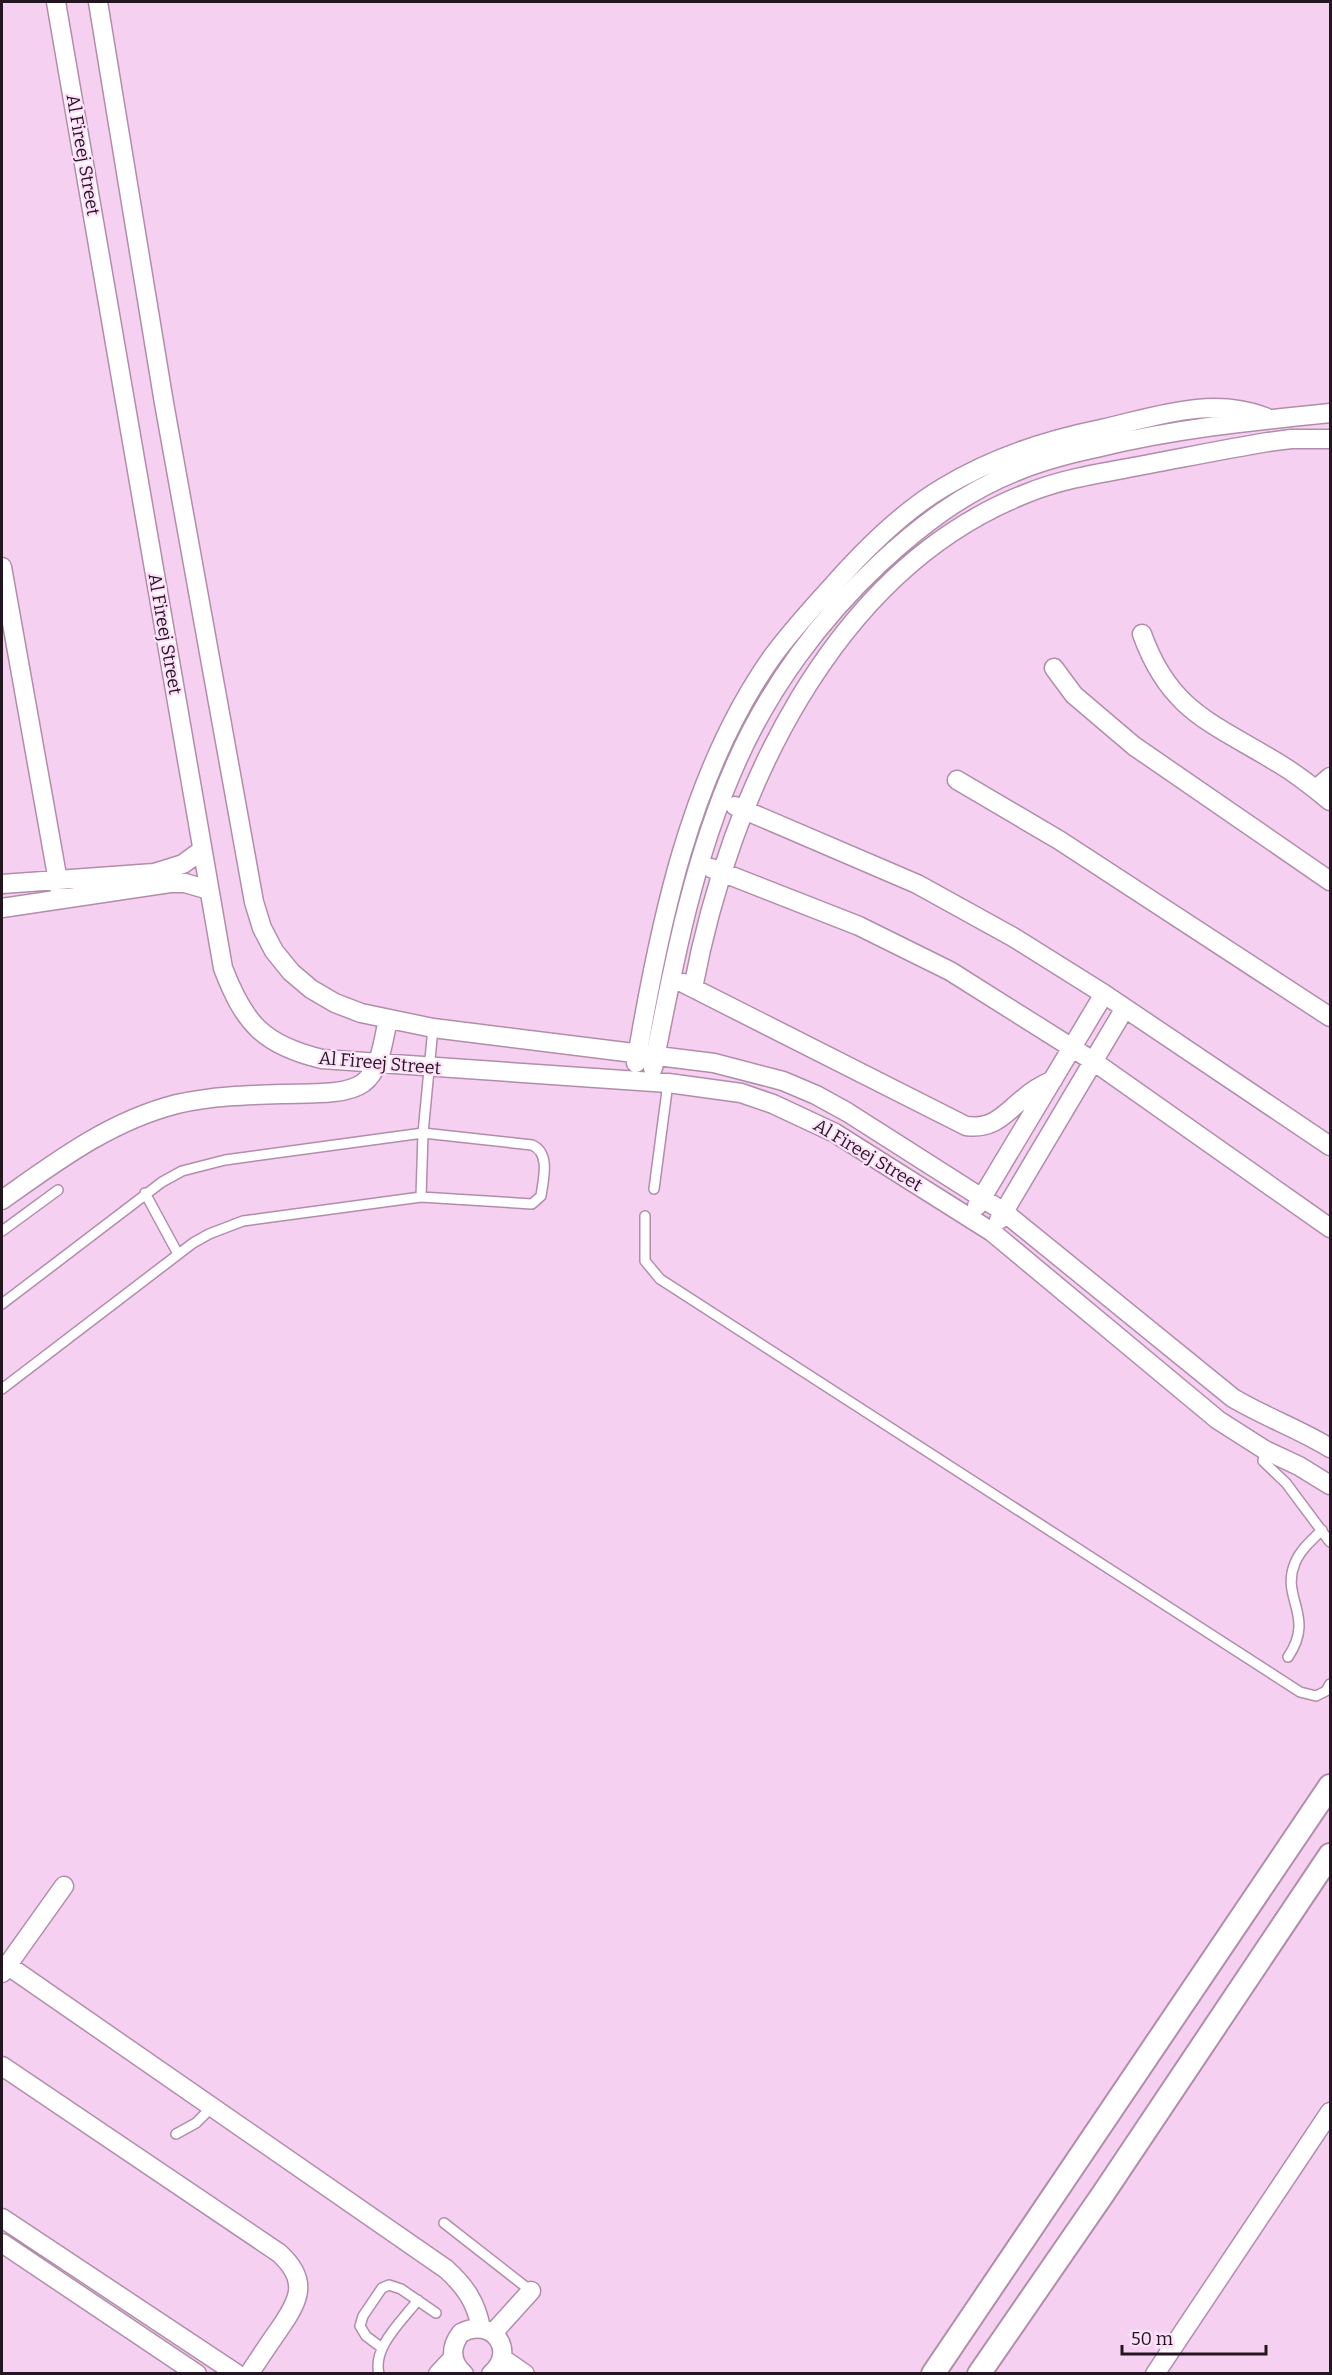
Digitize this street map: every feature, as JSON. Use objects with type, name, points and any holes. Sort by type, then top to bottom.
[{"type":"street","name":"Al Fireej Street","points":[[56,2],[223,968],[234,995],[248,1019],[270,1039],[294,1052],[322,1059],[650,1081],[741,1093],[794,1113],[835,1133],[992,1232],[1218,1420],[1330,1485]]},
{"type":"street","name":"Al Fireej Street","points":[[98,2],[164,403],[254,902],[262,928],[274,951],[291,972],[311,989],[335,1003],[388,1020],[433,1028],[731,1067],[794,1085],[848,1112],[1004,1212],[1233,1398],[1330,1448]]},
{"type":"street","points":[[646,1055],[672,977],[699,864],[736,763],[773,694],[830,601],[870,547],[919,504],[964,475],[1017,453],[1068,436],[1195,409],[1226,407],[1242,409],[1272,419],[1330,413]]},
{"type":"street","points":[[693,988],[700,949],[721,872],[744,810],[781,730],[835,646],[853,623],[900,575],[941,541],[966,524],[1026,494],[1078,478],[1268,442],[1291,439],[1330,439]]},
{"type":"street","points":[[2,567],[61,898]]},
{"type":"street","points":[[650,1081],[646,1055],[653,966],[681,857],[703,793],[730,730],[758,679],[782,644],[830,601]]},
{"type":"street","points":[[1142,633],[1150,658],[1162,678],[1193,712],[1211,725],[1280,764],[1330,801]]},
{"type":"street","points":[[1054,668],[1074,695],[1134,746],[1330,881]]},
{"type":"street","points":[[1316,789],[1330,777]]},
{"type":"street","points":[[957,780],[1059,840],[1330,1017]]},
{"type":"street","points":[[703,793],[917,884],[1013,937],[1104,994],[1330,1146]]},
{"type":"street","points":[[2,884],[154,873],[183,864],[202,850]]},
{"type":"street","points":[[681,857],[859,926],[904,947],[985,992],[1093,1061],[1330,1228]]},
{"type":"street","points":[[2,908],[170,883],[185,883],[209,890]]},
{"type":"street","points":[[653,966],[966,1126],[976,1127],[994,1123],[1025,1096],[1053,1080]]},
{"type":"street","points":[[970,1218],[1104,994]]},
{"type":"street","points":[[992,1232],[1125,1008]]},
{"type":"street","points":[[2,1200],[100,1134],[152,1112],[207,1099],[347,1089],[362,1084],[376,1064],[388,1020]]},
{"type":"street","points":[[1218,1420],[1233,1398]]},
{"type":"street","points":[[1272,1453],[1294,1429]]},
{"type":"street","points":[[933,2373],[1330,1786]]},
{"type":"street","points":[[979,2373],[1103,2194],[1330,1855]]},
{"type":"street","points":[[64,1886],[4,1969],[212,2107],[451,2274],[466,2289],[487,2331],[501,2344],[502,2358],[492,2373]]},
{"type":"street","points":[[2,2066],[279,2253],[293,2267],[299,2286],[295,2305],[249,2373]]},
{"type":"street","points":[[1155,2373],[1330,2112]]},
{"type":"street","points":[[2,2218],[237,2373]]},
{"type":"street","points":[[2,2243],[197,2373]]},
{"type":"street","points":[[464,2373],[453,2358],[454,2345],[461,2333],[487,2331],[531,2291]]},
{"type":"street","points":[[438,2373],[453,2358]]},
{"type":"street","points":[[502,2358],[525,2373]]},
{"type":"lane","points":[[421,1197],[423,1133],[433,1028]]},
{"type":"lane","points":[[650,1081],[654,1189]]},
{"type":"lane","points":[[2,1304],[145,1193],[182,1171],[225,1160],[423,1133],[532,1145],[542,1153],[544,1162],[541,1196],[532,1204],[421,1197],[243,1221],[208,1234],[178,1254],[2,1389]]},
{"type":"lane","points":[[2,1231],[58,1190]]},
{"type":"lane","points":[[145,1193],[178,1254]]},
{"type":"lane","points":[[645,1216],[645,1261],[660,1280],[1300,1692],[1316,1696],[1326,1691],[1330,1684]]},
{"type":"lane","points":[[1272,1453],[1263,1461],[1286,1483],[1330,1542]]},
{"type":"lane","points":[[1288,1657],[1298,1638],[1300,1628],[1300,1617],[1292,1589],[1293,1570],[1301,1552],[1322,1530]]},
{"type":"lane","points":[[176,2134],[196,2123],[212,2107]]},
{"type":"lane","points":[[444,2223],[531,2291]]},
{"type":"lane","points":[[382,2348],[366,2336],[360,2326],[363,2316],[381,2288],[394,2285],[436,2313]]},
{"type":"lane","points":[[379,2373],[378,2359],[382,2348],[418,2300]]}]
